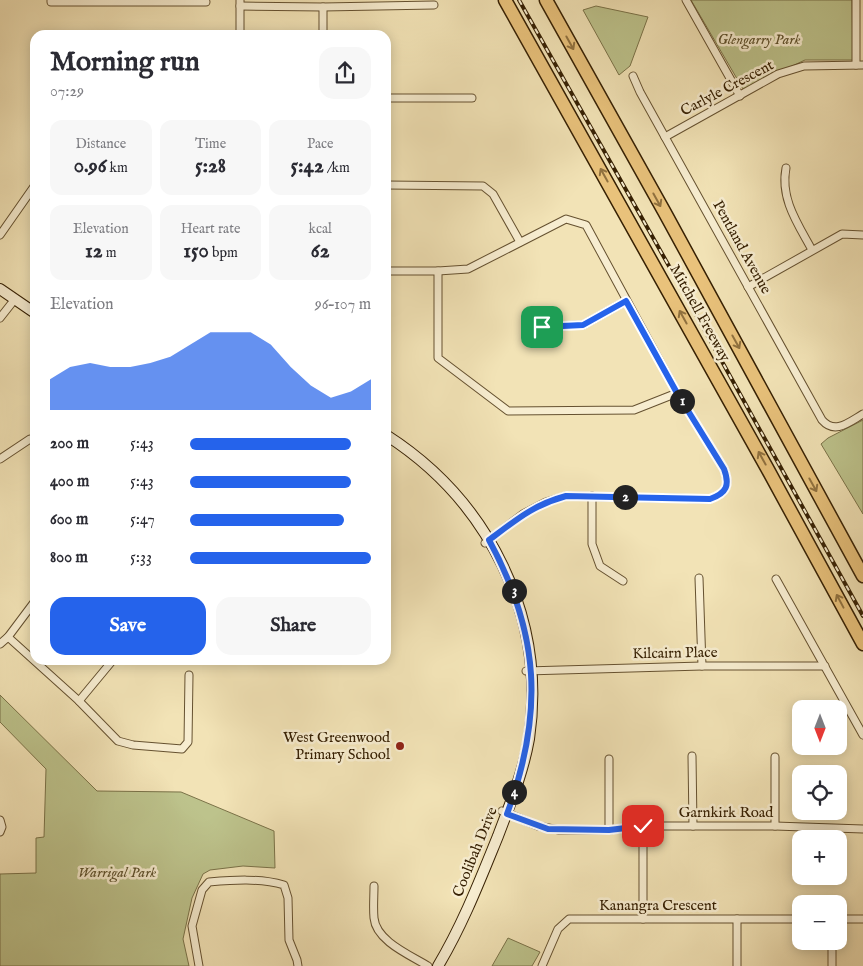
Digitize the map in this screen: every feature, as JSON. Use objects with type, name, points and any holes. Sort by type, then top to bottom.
[{"type":"highway","name":"Mitchell Freeway","points":[[505,0],[767,468],[863,644]]},
{"type":"highway","name":"Mitchell Freeway","points":[[546,0],[665,213],[863,576]]},
{"type":"main road","points":[[0,289],[30,316]]},
{"type":"main road","points":[[0,296],[30,310]]},
{"type":"main road","name":"Coolibah Drive","points":[[391,439],[416,458],[454,493],[487,542],[514,611],[529,671],[521,746],[504,812],[471,903],[438,966]]},
{"type":"main road","name":"Coolibah Drive","points":[[391,447],[413,462],[443,490],[487,542]]},
{"type":"main road","name":"Coolibah Drive","points":[[429,966],[445,942],[504,812]]},
{"type":"street","points":[[52,0],[52,2],[206,2]]},
{"type":"street","points":[[686,0],[740,96]]},
{"type":"street","points":[[856,0],[859,65]]},
{"type":"street","points":[[240,30],[240,3],[323,7],[434,5]]},
{"type":"street","points":[[323,7],[324,30]]},
{"type":"street","name":"Carlyle Crescent","points":[[665,137],[778,74],[804,66],[859,65]]},
{"type":"street","name":"Pentland Avenue","points":[[633,76],[822,420],[831,427],[843,426],[863,414]]},
{"type":"street","points":[[391,98],[472,98]]},
{"type":"street","points":[[786,168],[784,184],[786,200],[812,250]]},
{"type":"street","points":[[391,185],[483,186],[493,194],[520,242]]},
{"type":"street","points":[[0,235],[30,192]]},
{"type":"street","points":[[391,271],[468,269],[566,219],[586,225],[677,393],[724,469],[728,479],[726,488],[721,495],[710,499],[566,496],[546,502],[523,514],[487,542]]},
{"type":"street","points":[[748,287],[842,234],[863,235]]},
{"type":"street","points":[[438,271],[438,358],[508,410],[634,410],[677,393]]},
{"type":"street","points":[[526,327],[583,325],[626,301]]},
{"type":"street","points":[[0,318],[13,302]]},
{"type":"street","points":[[0,459],[30,439]]},
{"type":"street","points":[[592,496],[592,544],[600,566],[623,581]]},
{"type":"street","points":[[699,578],[702,666]]},
{"type":"street","points":[[776,579],[863,735]]},
{"type":"street","points":[[0,644],[30,607]]},
{"type":"street","points":[[8,636],[30,656]]},
{"type":"street","points":[[40,665],[79,701],[118,741],[133,745],[182,749],[188,742],[189,675]]},
{"type":"street","points":[[79,701],[109,665]]},
{"type":"street","name":"Kilcairn Place","points":[[529,671],[702,666],[825,666]]},
{"type":"street","points":[[692,756],[693,826]]},
{"type":"street","points":[[775,757],[775,826]]},
{"type":"street","points":[[609,759],[609,830]]},
{"type":"street","name":"Garnkirk Road","points":[[504,812],[548,829],[609,830],[643,826],[775,826],[863,829]]},
{"type":"street","points":[[0,820],[2,827],[0,832]]},
{"type":"street","points":[[643,826],[643,919]]},
{"type":"street","points":[[199,966],[192,926],[202,890],[210,882],[240,879],[271,881],[284,885],[288,898],[289,940],[298,966]]},
{"type":"street","points":[[374,886],[374,918],[378,931],[386,940],[429,966]]},
{"type":"street","name":"Kanangra Crescent","points":[[542,966],[558,929],[569,919],[792,919]]},
{"type":"street","points":[[737,919],[737,966]]},
{"type":"street","points":[[847,919],[863,919]]},
{"type":"street","points":[[832,950],[832,966]]},
{"type":"green space","name":"Glengarry Park","points":[[691,0],[852,0],[853,60],[805,60],[743,89]]},
{"type":"green space","points":[[596,6],[648,17],[630,66],[619,75],[583,10]]},
{"type":"green space","points":[[863,420],[863,514],[821,444],[828,438]]},
{"type":"green space","name":"Warrigal Park","points":[[0,695],[97,791],[181,792],[274,831],[275,868],[243,866],[210,870],[203,874],[192,898],[183,939],[189,966],[0,966],[0,874],[36,873],[36,838],[44,837],[46,769],[0,722]]},
{"type":"green space","points":[[508,938],[540,952],[532,966],[492,966]]},
{"type":"railway","points":[[519,0],[863,616]]},
{"type":"place","name":"West Greenwood Primary School","points":[[400,746]]},
{"type":"route","points":[[542,327],[583,325],[626,301],[677,393],[724,469],[728,479],[726,488],[721,495],[710,499],[566,496],[546,502],[523,514],[489,540],[497,553],[520,608],[532,670],[532,708],[528,739],[523,765],[507,814],[538,826],[559,830],[609,830],[643,826]]}]
